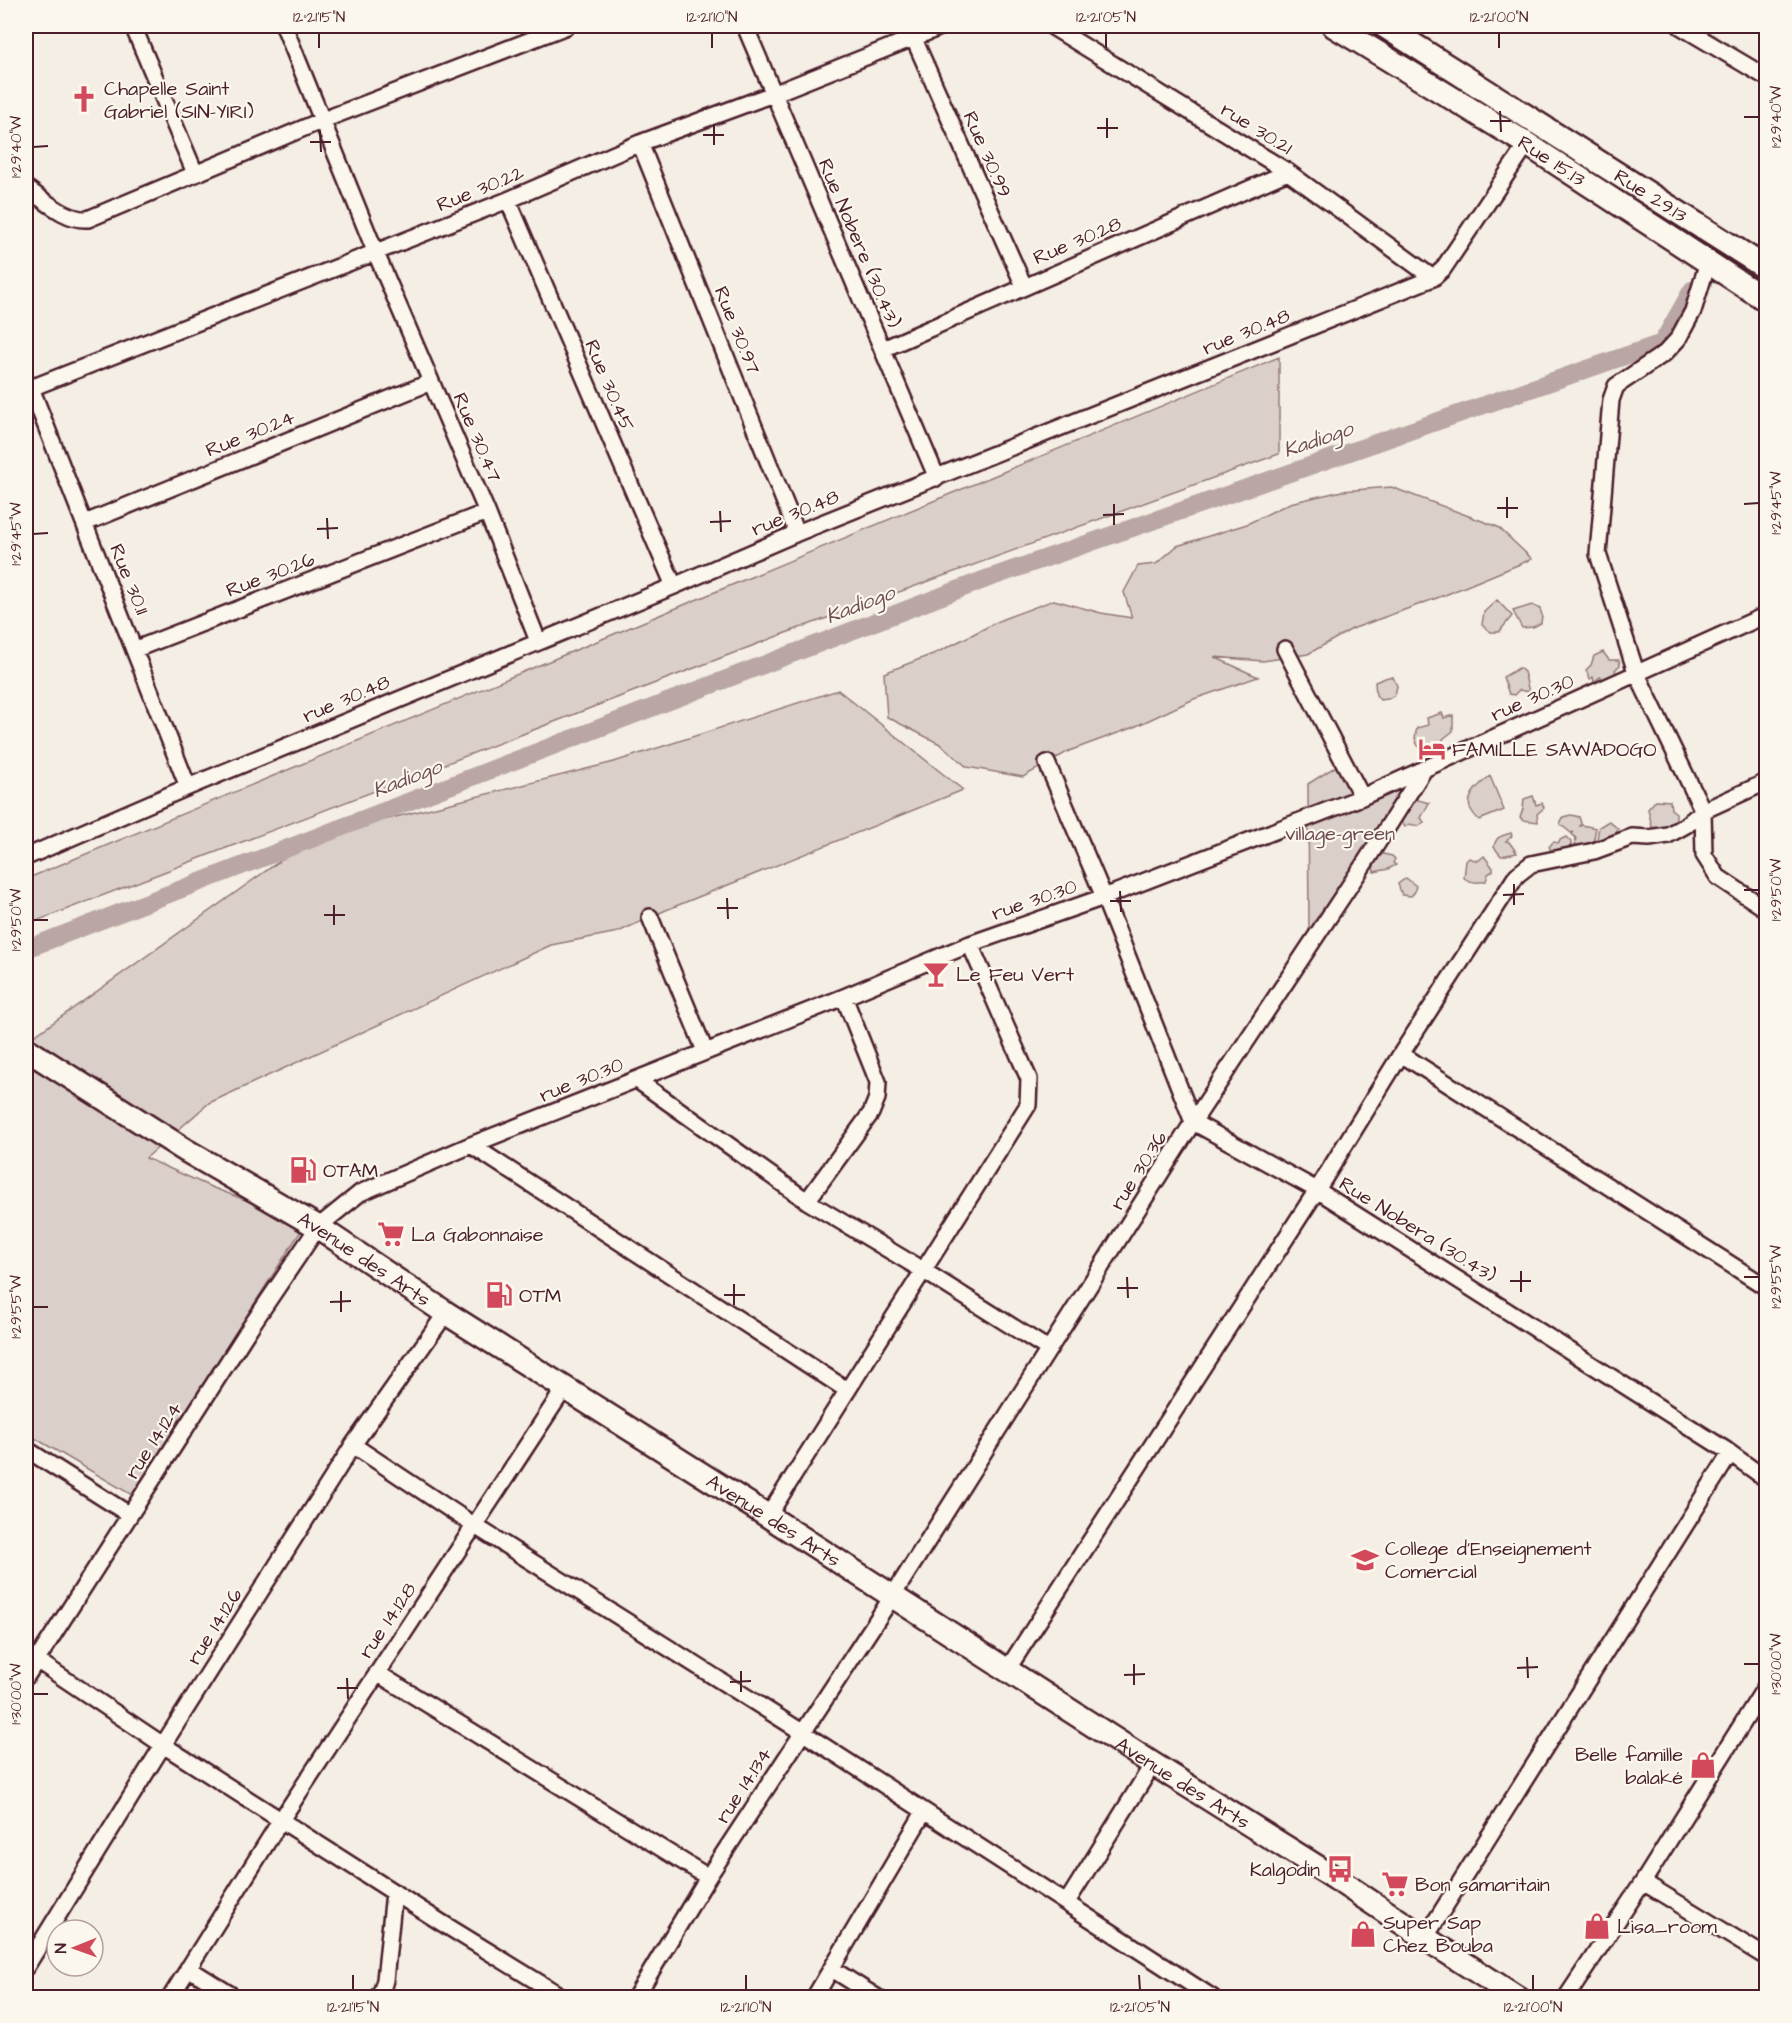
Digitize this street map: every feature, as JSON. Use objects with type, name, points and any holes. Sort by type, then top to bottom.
[{"type":"street","points":[[133,26],[195,173]]},
{"type":"street","name":"Rue 30.47","points":[[284,26],[375,252],[487,512],[538,641]]},
{"type":"street","points":[[26,188],[68,215],[88,219],[323,120],[567,26]]},
{"type":"street","name":"Rue Nobere (30.43)","points":[[745,26],[937,478]]},
{"type":"street","name":"Rue 30.22","points":[[28,384],[508,200],[640,143],[773,94],[943,26]]},
{"type":"street","name":"rue 30.21","points":[[1051,26],[1288,172],[1433,278]]},
{"type":"street","name":"Rue 15.13","points":[[1334,26],[1527,144],[1767,300]]},
{"type":"street","name":"Rue 29.13","points":[[1384,26],[1767,268]]},
{"type":"street","points":[[1680,26],[1767,77]]},
{"type":"street","name":"Rue 30.99","points":[[914,39],[1024,286]]},
{"type":"street","name":"Rue 30.97","points":[[640,143],[797,533]]},
{"type":"street","name":"rue 30.48","points":[[26,857],[797,533],[1433,278],[1443,269],[1527,144]]},
{"type":"street","name":"Rue 30.28","points":[[883,349],[1288,172]]},
{"type":"street","name":"Rue 30.45","points":[[508,200],[674,586]]},
{"type":"street","points":[[1708,262],[1693,311],[1678,339],[1665,353],[1616,386],[1611,399],[1598,554],[1636,672],[1703,811],[1704,855],[1718,877],[1767,909]]},
{"type":"street","name":"Rue 30.24","points":[[85,523],[431,382]]},
{"type":"street","name":"Rue 30.11","points":[[28,384],[136,649],[189,787]]},
{"type":"street","points":[[26,419],[40,413]]},
{"type":"street","name":"Rue 30.26","points":[[136,649],[487,512]]},
{"type":"street","name":"rue 30.30","points":[[318,1227],[360,1193],[471,1145],[844,997],[970,944],[1104,897],[1362,797],[1767,615]]},
{"type":"street","points":[[1285,649],[1362,797]]},
{"type":"street","points":[[1047,763],[1104,897],[1193,1122]]},
{"type":"street","name":"rue 30.36","points":[[892,1598],[1193,1122],[1425,768]]},
{"type":"street","points":[[1007,1670],[1517,875],[1531,864],[1594,851],[1632,837],[1649,838],[1668,835],[1686,825],[1703,811],[1767,782]]},
{"type":"street","points":[[650,917],[705,1051]]},
{"type":"street","points":[[768,1516],[1028,1105],[1029,1079],[970,944]]},
{"type":"street","points":[[807,1201],[871,1113],[877,1098],[878,1082],[844,997]]},
{"type":"street","name":"Avenue des Arts","points":[[26,1049],[185,1150],[318,1227],[564,1389],[768,1516],[892,1598],[1335,1878],[1518,1998]]},
{"type":"street","points":[[1401,1054],[1767,1287]]},
{"type":"street","points":[[637,1080],[807,1201],[1048,1349]]},
{"type":"street","name":"Rue Nobera (30.43)","points":[[1193,1122],[1317,1190],[1726,1450],[1767,1479]]},
{"type":"street","points":[[471,1145],[847,1390]]},
{"type":"street","name":"rue 14.124","points":[[26,1677],[31,1657],[130,1515],[249,1329],[318,1227]]},
{"type":"street","name":"rue 14.126","points":[[26,1967],[353,1445],[446,1313]]},
{"type":"street","name":"rue 14.128","points":[[170,1998],[281,1820],[564,1389]]},
{"type":"street","points":[[353,1445],[475,1527],[802,1732],[1213,1998]]},
{"type":"street","points":[[26,1449],[130,1515]]},
{"type":"street","points":[[1425,1938],[1730,1454]]},
{"type":"street","name":"rue 14.134","points":[[635,1998],[708,1877],[892,1598]]},
{"type":"street","points":[[31,1657],[163,1745],[564,1998]]},
{"type":"street","points":[[377,1673],[708,1877]]},
{"type":"street","points":[[1566,1998],[1767,1686]]},
{"type":"street","points":[[1067,1902],[1153,1764]]},
{"type":"street","points":[[814,1998],[924,1812]]},
{"type":"street","points":[[1642,1882],[1766,1954]]},
{"type":"street","points":[[376,1998],[385,1980],[394,1892]]},
{"type":"street","points":[[188,1968],[236,1998]]},
{"type":"street","points":[[832,1969],[878,1998]]},
{"type":"green space","points":[[1279,357],[1279,454],[783,634],[26,925],[26,879]]},
{"type":"green space","points":[[1391,487],[1498,527],[1532,559],[1445,595],[1352,629],[1308,654],[1263,661],[1214,657],[1258,677],[1194,699],[1134,727],[1069,751],[1023,777],[967,767],[940,744],[887,717],[884,673],[938,652],[1003,619],[1054,600],[1101,613],[1132,618],[1124,592],[1138,566],[1156,564],[1177,546],[1247,524],[1290,503],[1342,491]]},
{"type":"green space","points":[[1497,600],[1512,616],[1499,632],[1491,632],[1482,625],[1484,612]]},
{"type":"green space","points":[[1532,605],[1540,609],[1541,623],[1533,627],[1522,628],[1513,611]]},
{"type":"green space","points":[[1603,652],[1609,660],[1619,660],[1620,665],[1615,670],[1617,676],[1605,680],[1600,677],[1594,682],[1593,677],[1590,679],[1586,670],[1591,665],[1594,656]]},
{"type":"green space","points":[[1519,668],[1524,672],[1529,692],[1519,690],[1514,695],[1509,694],[1503,677]]},
{"type":"green space","points":[[1393,677],[1397,686],[1395,695],[1380,700],[1376,695],[1375,682]]},
{"type":"green space","points":[[838,690],[963,790],[666,910],[618,932],[551,945],[209,1103],[146,1158],[211,1187],[306,1223],[132,1495],[26,1433],[26,1042],[312,838],[614,762]]},
{"type":"green space","points":[[1442,713],[1444,718],[1453,715],[1453,731],[1443,739],[1444,745],[1435,749],[1431,746],[1422,750],[1415,740],[1417,728],[1428,725],[1427,718]]},
{"type":"green space","name":"village-green","points":[[1341,763],[1359,806],[1408,785],[1319,927],[1309,929],[1308,784]]},
{"type":"green space","points":[[1490,776],[1504,810],[1479,820],[1470,808],[1470,798]]},
{"type":"green space","points":[[1533,796],[1536,805],[1542,803],[1544,808],[1537,814],[1538,822],[1523,820],[1520,817],[1524,799]]},
{"type":"green space","points":[[1412,798],[1413,801],[1415,799],[1429,803],[1421,818],[1424,822],[1419,826],[1409,824],[1405,827],[1400,820]]},
{"type":"green space","points":[[1656,800],[1670,801],[1671,809],[1676,813],[1676,826],[1663,831],[1652,827],[1648,809]]},
{"type":"green space","points":[[1571,815],[1579,817],[1580,826],[1596,828],[1593,843],[1582,849],[1574,848],[1576,838],[1572,834],[1574,832],[1571,833],[1560,824],[1563,817]]},
{"type":"green space","points":[[1609,821],[1618,829],[1610,845],[1597,839],[1599,827]]},
{"type":"green space","points":[[1511,833],[1512,836],[1506,841],[1517,853],[1501,856],[1494,847],[1496,841]]},
{"type":"green space","points":[[1566,837],[1571,842],[1571,852],[1561,854],[1552,851],[1549,847],[1553,842],[1559,843]]},
{"type":"green space","points":[[1383,854],[1392,856],[1395,859],[1393,863],[1396,865],[1374,872],[1373,864],[1376,857]]},
{"type":"green space","points":[[1484,856],[1493,868],[1486,881],[1475,882],[1464,878],[1466,861],[1469,858],[1478,861]]},
{"type":"green space","points":[[1406,878],[1416,886],[1411,896],[1402,895],[1398,884]]},
{"type":"waterway","name":"Kadiogo","points":[[26,949],[986,579],[1662,343],[1692,290]]},
{"type":"place","name":"Chapelle Saint Gabriel (SIN-YIRI)","points":[[84,99]]},
{"type":"place","name":"FAMILLE SAWADOGO","points":[[1432,749]]},
{"type":"place","name":"Le Feu Vert","points":[[936,974]]},
{"type":"place","name":"OTAM","points":[[303,1170]]},
{"type":"place","name":"La Gabonnaise","points":[[391,1234]]},
{"type":"place","name":"OTM","points":[[499,1295]]},
{"type":"place","name":"College d'Enseignement Comercial","points":[[1365,1560]]},
{"type":"place","name":"Belle famille balaké","points":[[1703,1765]]},
{"type":"place","name":"Kalgodin","points":[[1340,1869]]},
{"type":"place","name":"Bon samaritain","points":[[1395,1884]]},
{"type":"place","name":"Lisa_room","points":[[1597,1926]]},
{"type":"place","name":"Super Sap Chez Bouba","points":[[1363,1934]]}]
